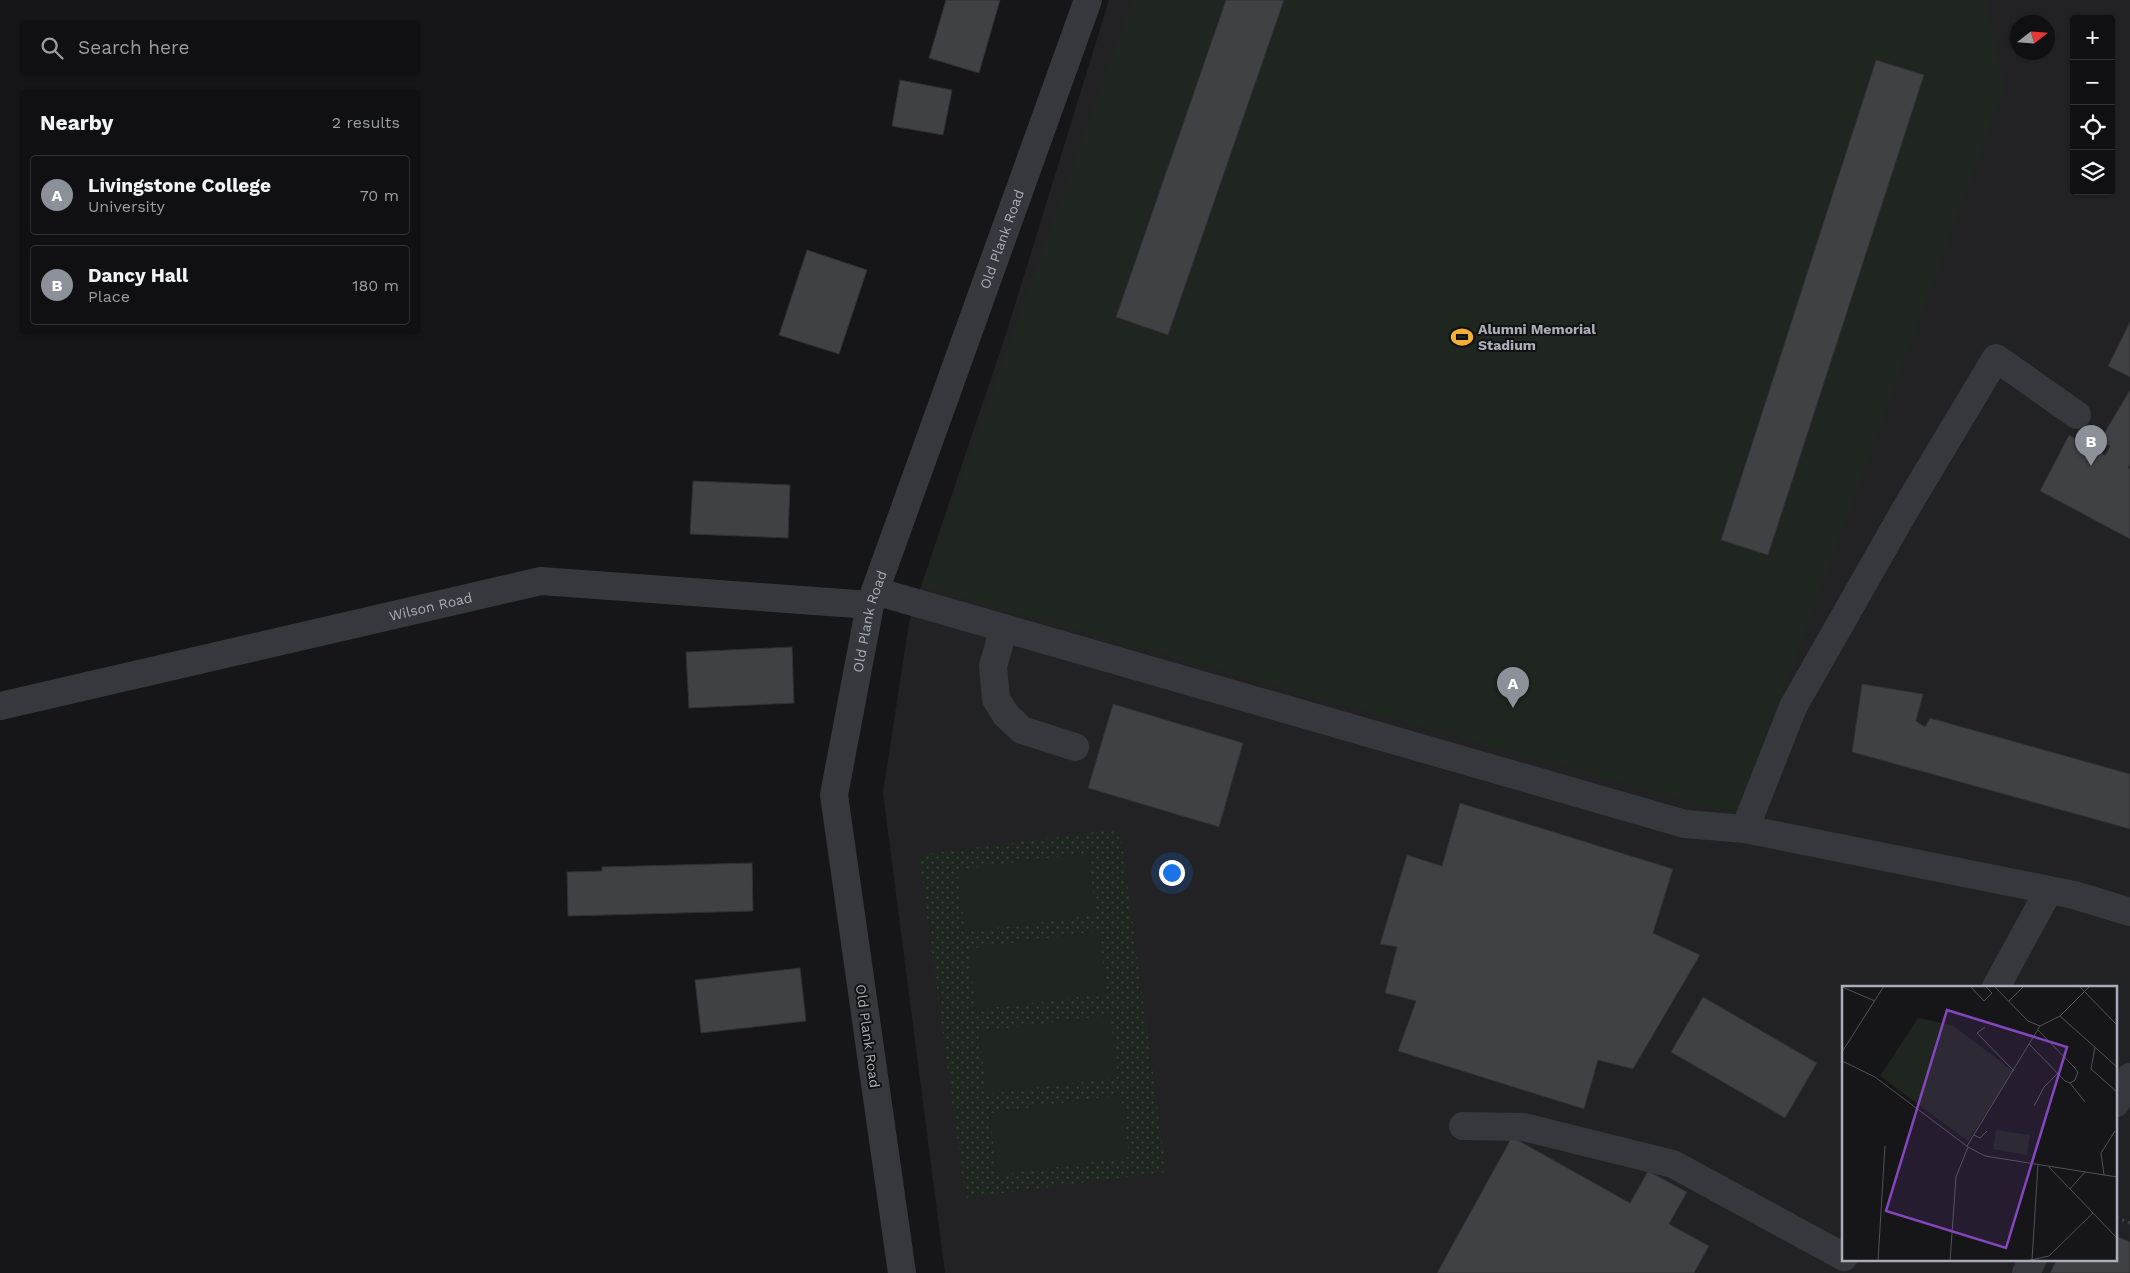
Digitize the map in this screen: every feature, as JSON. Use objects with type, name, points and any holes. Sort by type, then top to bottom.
[{"type":"street","name":"Old Plank Road","points":[[902,1273],[834,795],[872,598],[1088,0]]},
{"type":"street","points":[[1745,829],[1793,707],[1905,510],[1996,358],[2077,415]]},
{"type":"street","name":"Wilson Road","points":[[0,706],[542,582],[872,598],[1004,628],[1685,824],[1745,829],[2074,895],[2130,912]]},
{"type":"street","points":[[1004,628],[993,666],[996,700],[1006,715],[1022,730],[1075,746]]},
{"type":"street","points":[[1997,986],[2049,890]]},
{"type":"street","points":[[2118,1099],[2130,1077]]},
{"type":"street","points":[[1463,1126],[1524,1127],[1673,1164],[1842,1256]]},
{"type":"street","points":[[1841,1273],[1848,1260]]},
{"type":"street","points":[[2026,1273],[2033,1260]]},
{"type":"path","points":[[2118,1218],[2130,1224]]},
{"type":"shaded area","points":[[1109,0],[2130,0],[2130,1273],[945,1273],[883,793],[909,622],[1006,334]]},
{"type":"shaded area","name":"Alumni Memorial Stadium","points":[[1132,0],[1986,0],[2005,87],[1738,816],[921,587]]},
{"type":"shaded area","points":[[1120,829],[1166,1172],[965,1198],[919,855]]},
{"type":"shaded area","points":[[1088,853],[1096,915],[965,932],[957,870]]},
{"type":"shaded area","points":[[1099,931],[1107,993],[976,1010],[968,949]]},
{"type":"shaded area","points":[[1110,1015],[1118,1077],[987,1094],[979,1032]]},
{"type":"shaded area","points":[[1121,1095],[1129,1157],[997,1175],[990,1113]]},
{"type":"building","points":[[946,0],[1000,0],[979,73],[929,58]]},
{"type":"building","points":[[1226,0],[1284,0],[1168,335],[1116,317]]},
{"type":"building","points":[[1876,60],[1924,75],[1768,555],[1721,540]]},
{"type":"building","points":[[900,80],[952,90],[943,135],[892,126]]},
{"type":"building","points":[[807,250],[867,270],[839,354],[779,335]]},
{"type":"building","points":[[2130,322],[2130,377],[2108,366]]},
{"type":"building","points":[[2130,390],[2130,464],[2128,468],[2130,469],[2130,539],[2040,491],[2069,435],[2105,455],[2110,446],[2099,442]]},
{"type":"building","points":[[693,481],[790,485],[788,538],[690,534]]},
{"type":"building","points":[[792,647],[794,703],[689,708],[686,652]]},
{"type":"building","points":[[1862,684],[1923,694],[1916,721],[1925,727],[1930,718],[2130,774],[2130,829],[1852,752]]},
{"type":"building","points":[[1113,704],[1243,743],[1219,827],[1088,788]]},
{"type":"building","points":[[1460,803],[1673,869],[1653,933],[1700,955],[1633,1069],[1598,1060],[1584,1109],[1398,1051],[1416,1001],[1385,993],[1397,947],[1380,944],[1407,855],[1442,866]]},
{"type":"building","points":[[752,863],[753,911],[568,916],[567,872],[602,871],[602,867]]},
{"type":"building","points":[[800,968],[806,1021],[701,1033],[695,980]]},
{"type":"building","points":[[1703,997],[1817,1063],[1785,1118],[1671,1052]]},
{"type":"building","points":[[1512,1137],[1630,1203],[1648,1171],[1687,1192],[1669,1224],[1709,1246],[1694,1273],[1437,1273]]},
{"type":"building","points":[[2118,1237],[2130,1242],[2130,1273],[2050,1273],[2056,1260],[2118,1260]]},
{"type":"place","name":"Alumni Memorial Stadium","points":[[1462,337]]},
{"type":"place","name":"Dancy Hall","points":[[2091,466]]},
{"type":"place","name":"Livingstone College","points":[[1513,708]]}]
